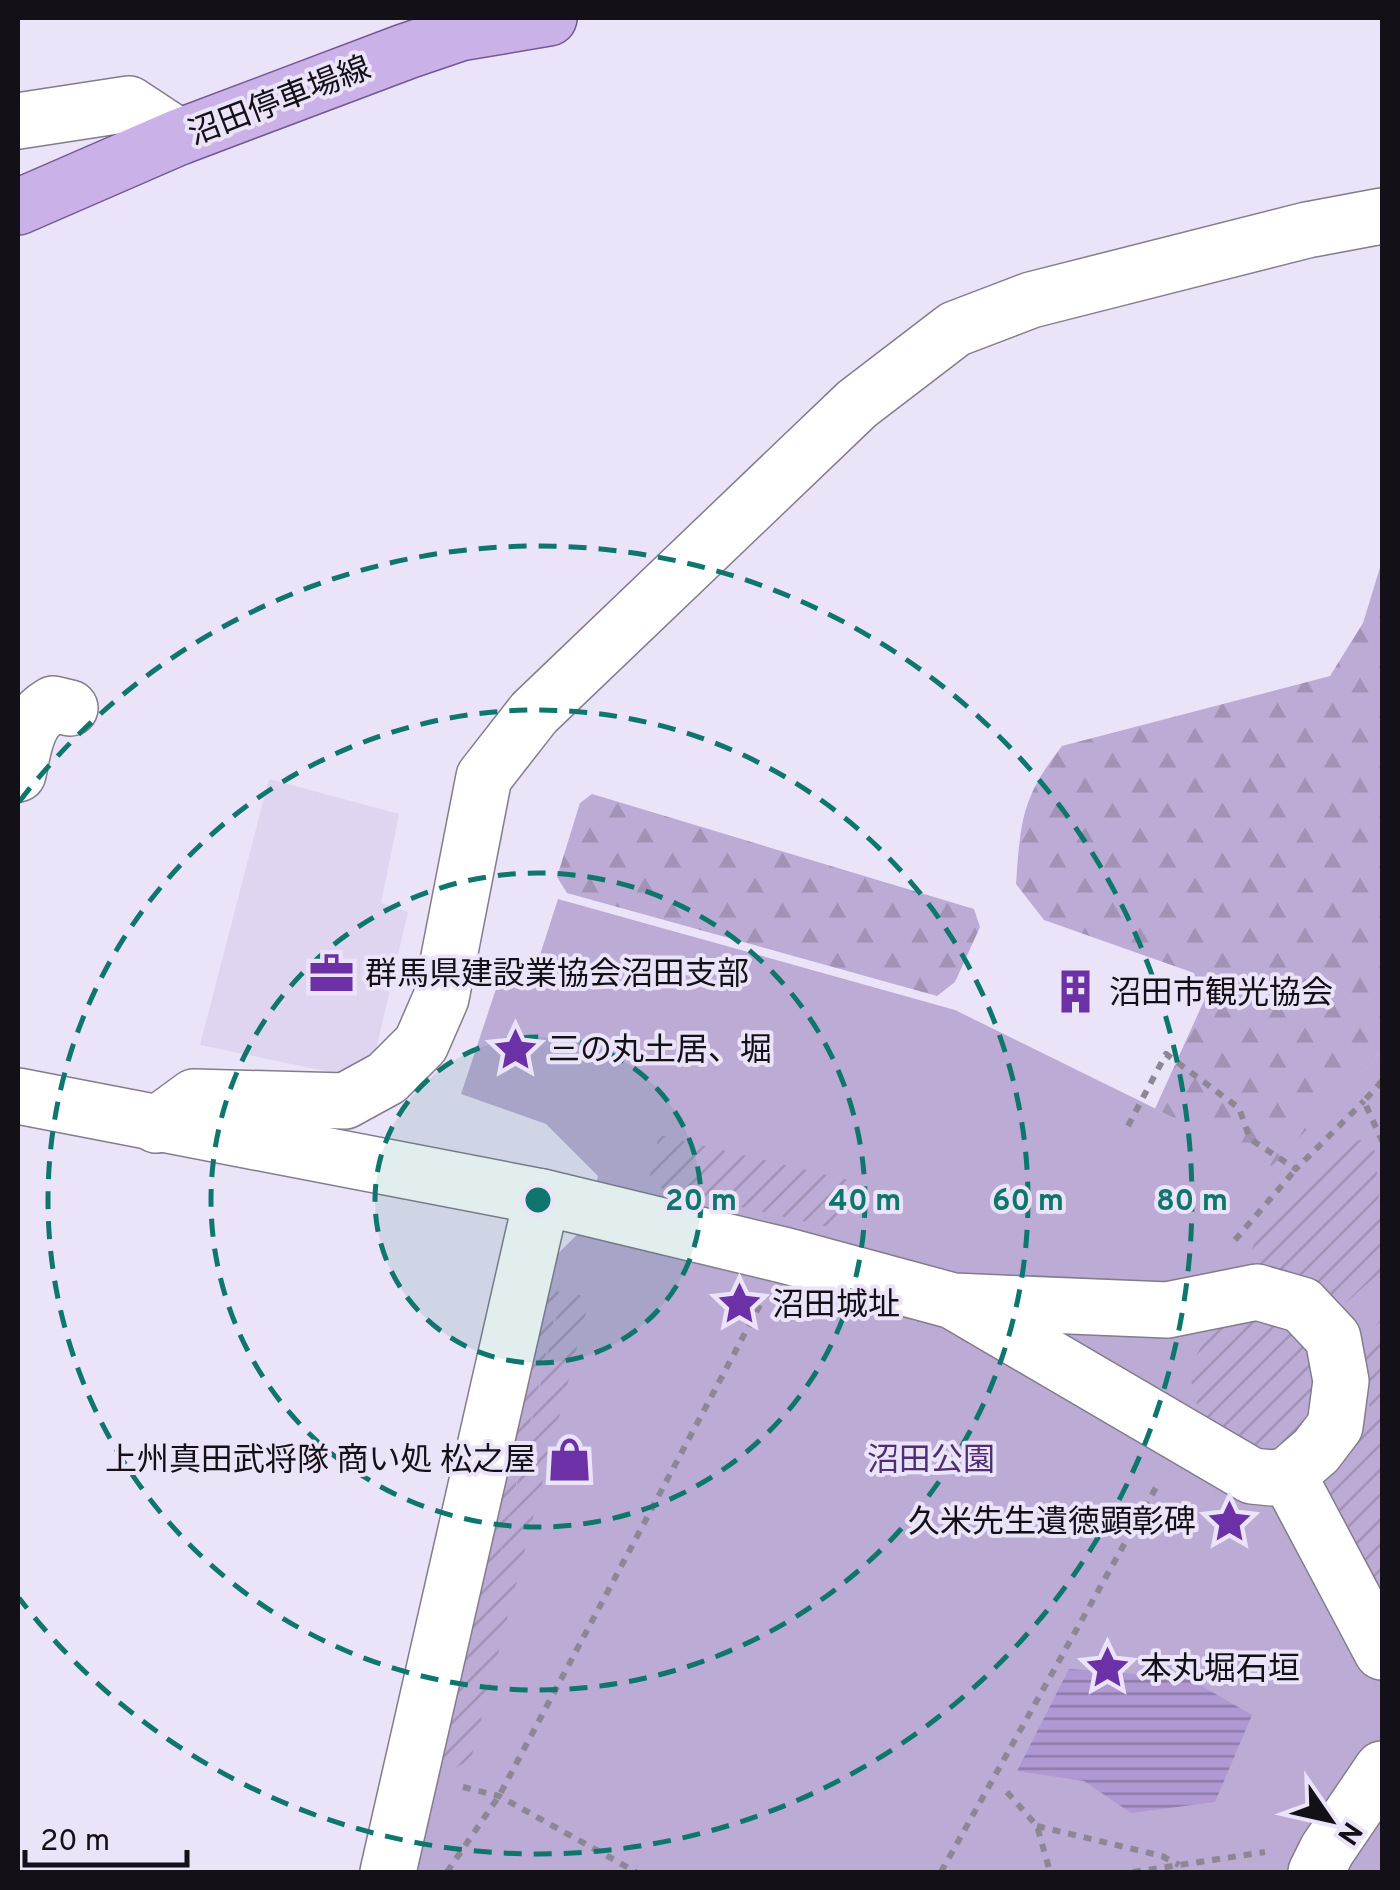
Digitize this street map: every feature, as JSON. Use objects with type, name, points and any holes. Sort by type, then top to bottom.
[{"type":"main road","name":"沼田停車場線","points":[[18,207],[179,137],[442,39],[550,18]]},
{"type":"street","points":[[18,121],[129,104],[179,137]]},
{"type":"street","points":[[156,1125],[194,1097],[346,1101],[387,1078],[421,1044],[441,998],[484,777],[534,713],[857,404],[956,330],[1032,300],[1307,230],[1382,216]]},
{"type":"street","points":[[18,774],[29,726],[39,712],[53,704],[70,708]]},
{"type":"street","points":[[18,1096],[542,1197],[953,1301],[1167,1310],[1256,1292],[1302,1304],[1333,1338],[1341,1381],[1335,1426],[1316,1451],[1288,1475],[1252,1476],[953,1301]]},
{"type":"street","points":[[388,1872],[542,1197]]},
{"type":"street","points":[[1288,1475],[1382,1652]]},
{"type":"street","points":[[1321,1861],[1382,1770]]},
{"type":"path","points":[[1128,1126],[1166,1054],[1238,1108],[1250,1139],[1296,1168],[1382,1081]]},
{"type":"path","points":[[1364,1100],[1382,1141]]},
{"type":"path","points":[[446,1872],[499,1796],[787,1256]]},
{"type":"path","points":[[941,1872],[1160,1481]]},
{"type":"path","points":[[413,1774],[499,1796],[636,1872]]},
{"type":"path","points":[[1007,1792],[1037,1826],[1050,1872]]},
{"type":"path","points":[[1037,1826],[1162,1856],[1179,1865]]},
{"type":"path","points":[[1132,1872],[1256,1852],[1321,1861]]},
{"type":"shaded area","points":[[269,779],[399,814],[381,903],[408,912],[369,1080],[200,1045]]},
{"type":"shaded area","points":[[1069,1669],[1188,1678],[1252,1715],[1215,1802],[1131,1813],[1084,1781],[1017,1771]]},
{"type":"green space","points":[[1382,561],[1382,1051],[1273,1167],[1149,1122],[1203,1003],[1194,973],[1044,920],[1016,884],[1022,826],[1038,781],[1062,746],[1330,676],[1363,623]]},
{"type":"green space","points":[[592,794],[974,909],[980,927],[955,982],[937,996],[567,893],[557,877],[580,803]]},
{"type":"green space","name":"沼田公園","points":[[558,899],[955,1010],[1272,1166],[1382,1051],[1382,1872],[394,1872],[540,1271],[585,1227],[598,1176],[546,1124],[461,1094],[500,977],[530,986]]},
{"type":"green space","points":[[659,1135],[848,1180],[836,1229],[648,1185]]},
{"type":"green space","points":[[1354,1139],[1365,1141],[1374,1149],[1378,1162],[1382,1271],[1342,1306],[1259,1271],[1252,1265],[1252,1253],[1259,1234],[1289,1196],[1330,1155]]},
{"type":"green space","points":[[544,1285],[560,1293],[480,1641],[563,1289],[582,1296],[587,1309],[471,1759],[450,1768],[452,1758],[444,1767],[434,1764]]},
{"type":"green space","points":[[1250,1316],[1299,1328],[1321,1373],[1308,1418],[1287,1439],[1262,1447],[1238,1443],[1216,1429],[1199,1409],[1192,1384],[1196,1357],[1214,1331]]},
{"type":"green space","points":[[1382,1317],[1382,1610],[1324,1491],[1327,1478],[1370,1411],[1363,1355],[1365,1342]]},
{"type":"place","name":"群馬県建設業協会沼田支部","points":[[332,973]]},
{"type":"place","name":"沼田市観光協会","points":[[1076,992]]},
{"type":"place","name":"三の丸土居、堀","points":[[515,1049]]},
{"type":"place","name":"沼田城址","points":[[739,1304]]},
{"type":"place","name":"上州真田武将隊 商い処 松之屋","points":[[569,1459]]},
{"type":"place","name":"久米先生遺徳顕彰碑","points":[[1229,1521]]},
{"type":"place","name":"本丸堀石垣","points":[[1107,1668]]}]
